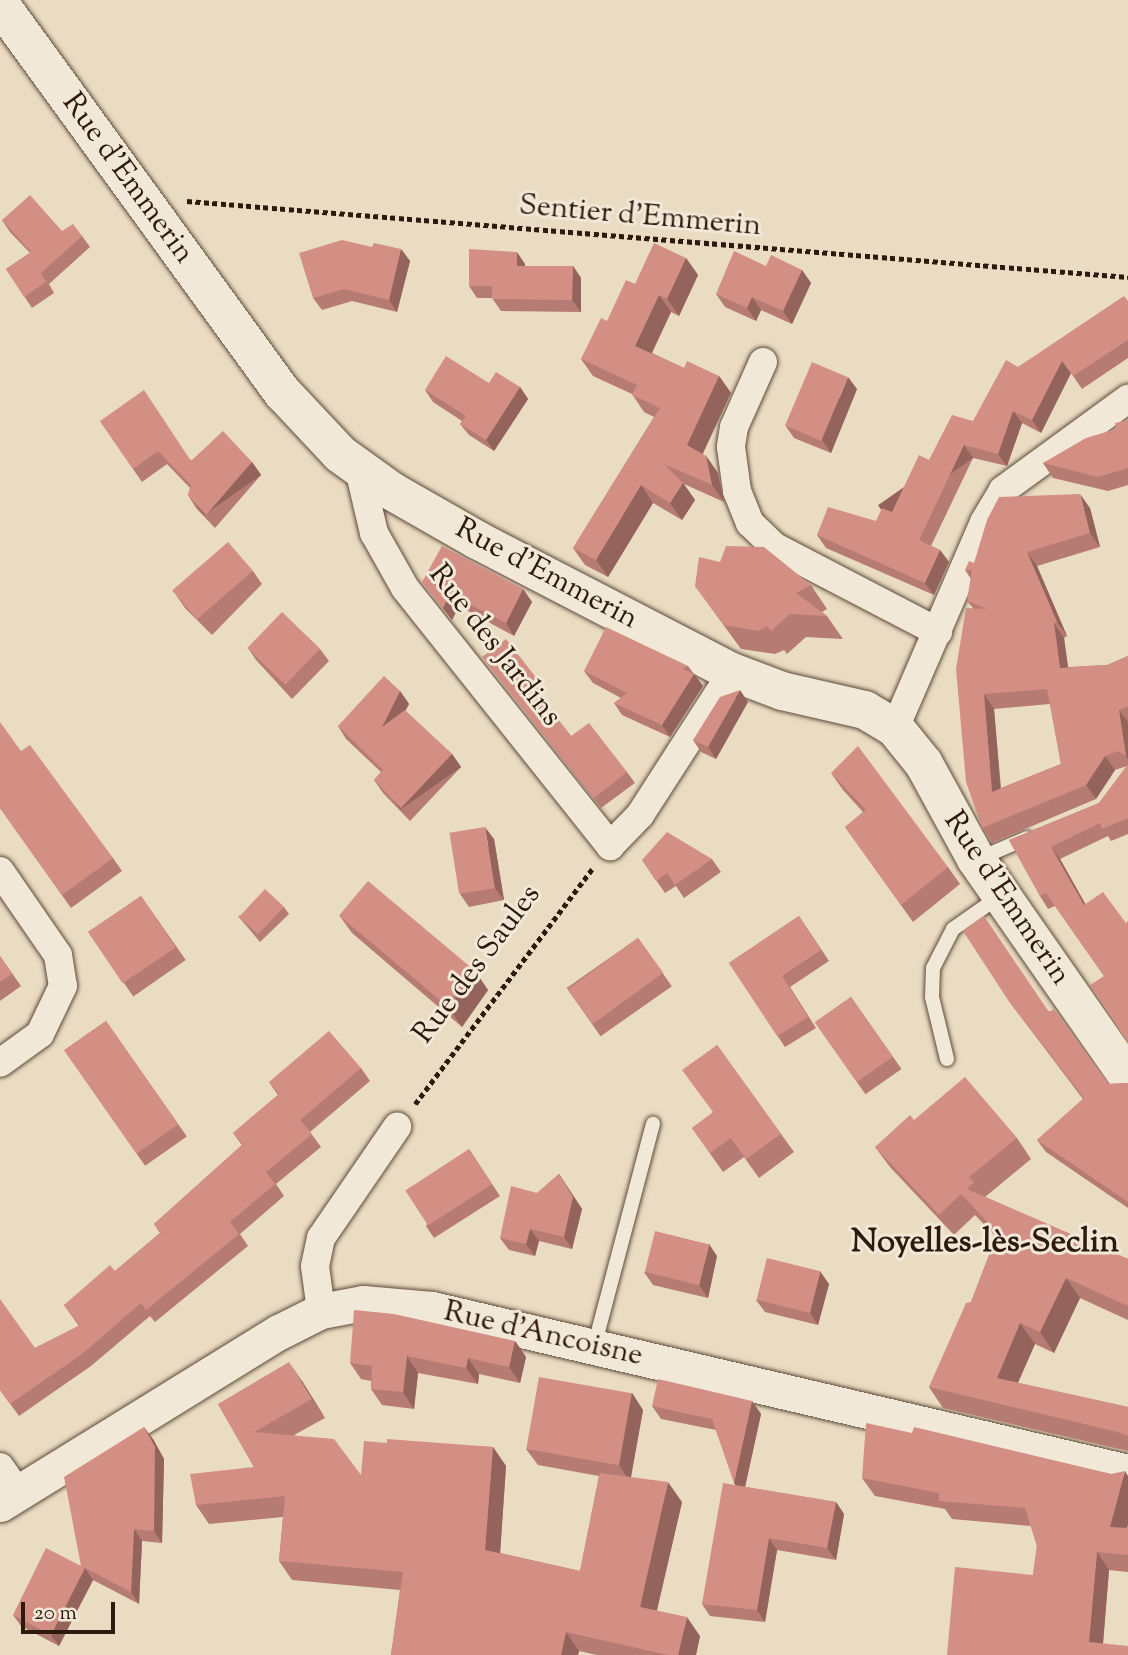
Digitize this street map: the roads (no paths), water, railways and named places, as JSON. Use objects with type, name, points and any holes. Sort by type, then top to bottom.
[{"type":"main road","name":"Rue d'Emmerin","points":[[0,4],[284,393],[359,469],[477,540],[732,672],[782,691],[864,710],[895,728],[924,764],[976,859],[1128,1077]]},
{"type":"street","points":[[763,362],[734,427],[730,447],[737,491],[750,523],[775,547],[938,632]]},
{"type":"street","points":[[895,728],[984,522],[1003,490],[1128,399]]},
{"type":"street","name":"Rue des Jardins","points":[[359,469],[374,533],[405,588],[610,846],[640,815],[732,672]]},
{"type":"street","points":[[0,871],[58,955],[64,986],[40,1034],[0,1063]]},
{"type":"street","points":[[321,1311],[315,1266],[321,1238],[397,1127]]},
{"type":"street","name":"Rue d'Ancoisne","points":[[6,1488],[321,1311],[363,1303],[405,1305],[1128,1472]]},
{"type":"lane","points":[[976,859],[1040,833]]},
{"type":"lane","points":[[947,1059],[932,997],[933,968],[953,929],[1001,895]]},
{"type":"lane","points":[[594,1347],[653,1124]]},
{"type":"district","name":"Noyelles-lès-Seclin","points":[[985,1244]]}]
